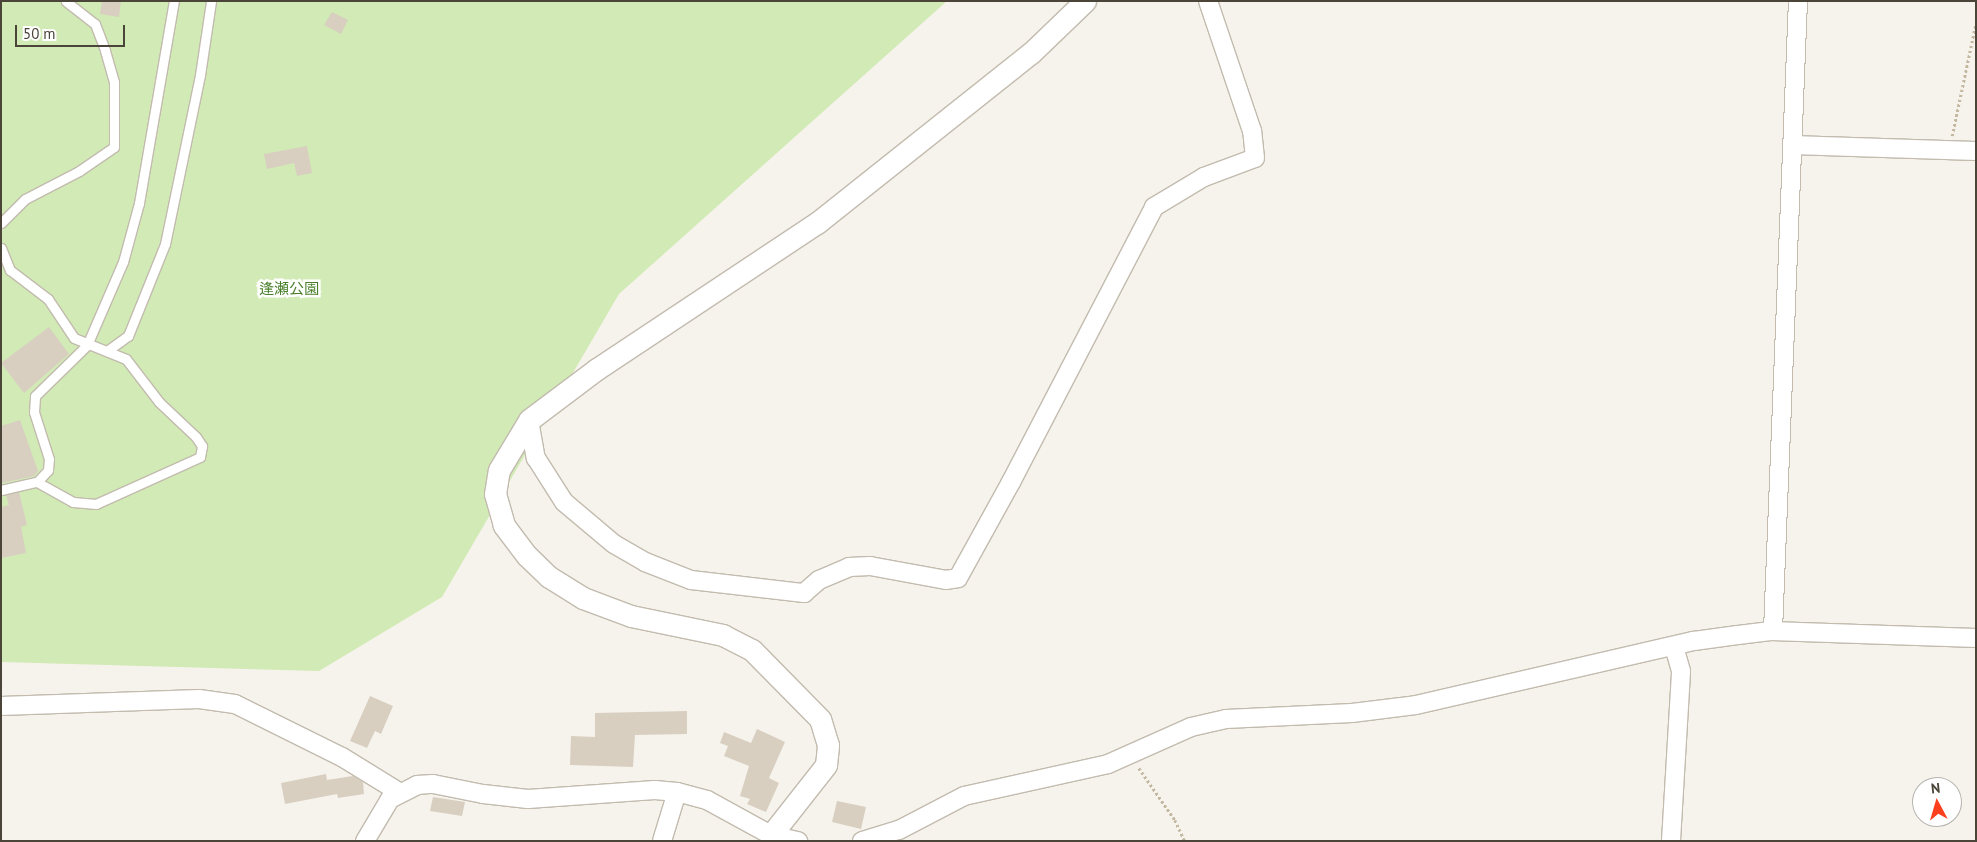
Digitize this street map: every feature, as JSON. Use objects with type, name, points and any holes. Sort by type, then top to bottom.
[{"type":"street","points":[[771,835],[826,765],[828,745],[820,719],[752,650],[722,635],[631,616],[583,598],[549,576],[527,556],[504,524],[495,494],[499,470],[529,420],[596,369],[817,223],[1031,53],[1085,1]]},
{"type":"street","points":[[529,420],[536,458],[564,502],[614,544],[645,562],[690,580],[804,593],[819,580],[849,567],[870,566],[946,580],[958,578],[1011,482],[1154,207],[1204,177],[1255,158],[1252,131],[1208,1]]},
{"type":"street","points":[[1773,631],[1798,1]]},
{"type":"street","points":[[1793,145],[1950,151],[1976,150]]},
{"type":"street","points":[[862,841],[899,830],[964,796],[1108,764],[1135,754],[1191,727],[1226,719],[1352,713],[1407,706],[1674,647],[1718,638],[1773,631],[1976,638]]},
{"type":"street","points":[[1671,841],[1681,671],[1674,647]]},
{"type":"street","points":[[1,706],[199,700],[228,702],[255,712],[342,757],[399,792]]},
{"type":"street","points":[[364,841],[381,812],[399,792],[433,784],[483,794],[528,799],[655,790],[678,792],[707,800],[771,835],[798,841]]},
{"type":"street","points":[[662,841],[678,792]]},
{"type":"lane","points":[[1,223],[25,199],[79,171],[114,147],[114,82],[105,50],[95,24],[66,1]]},
{"type":"lane","points":[[1,490],[37,482],[48,470],[49,462],[34,412],[35,396],[86,345],[123,262],[138,203],[174,1]]},
{"type":"lane","points":[[108,351],[128,336],[165,244],[200,75],[211,1]]},
{"type":"lane","points":[[1,248],[10,270],[48,299],[65,328],[86,345],[108,351],[126,359],[160,402],[196,437],[202,446],[200,457],[96,504],[72,502],[37,482]]},
{"type":"path","points":[[1950,151],[1976,22]]},
{"type":"path","points":[[1135,754],[1140,770],[1175,820],[1185,841]]},
{"type":"green space","name":"逢瀬公園","points":[[1,1],[947,1],[619,294],[442,597],[319,671],[1,662]]},
{"type":"building","points":[[102,1],[121,1],[119,17],[100,14]]},
{"type":"building","points":[[332,12],[348,20],[341,34],[324,25]]},
{"type":"building","points":[[307,146],[312,173],[297,176],[294,163],[267,169],[264,154]]},
{"type":"building","points":[[49,327],[69,354],[24,393],[1,363]]},
{"type":"building","points":[[20,420],[38,471],[34,476],[2,483],[1,426]]},
{"type":"building","points":[[19,492],[27,525],[21,527],[26,553],[1,558],[1,507],[9,505],[6,495]]},
{"type":"building","points":[[370,696],[393,706],[381,734],[375,731],[367,748],[350,741]]},
{"type":"building","points":[[687,711],[687,734],[635,735],[633,767],[570,765],[571,736],[595,737],[595,713]]},
{"type":"building","points":[[757,729],[785,742],[769,778],[779,783],[766,812],[747,804],[750,799],[740,796],[749,766],[724,756],[728,746],[720,743],[724,732],[751,743]]},
{"type":"building","points":[[326,774],[327,780],[353,776],[363,782],[364,794],[338,798],[337,794],[285,804],[281,783]]},
{"type":"building","points":[[433,797],[465,802],[462,816],[430,811]]},
{"type":"building","points":[[837,801],[866,807],[861,829],[832,822]]}]
